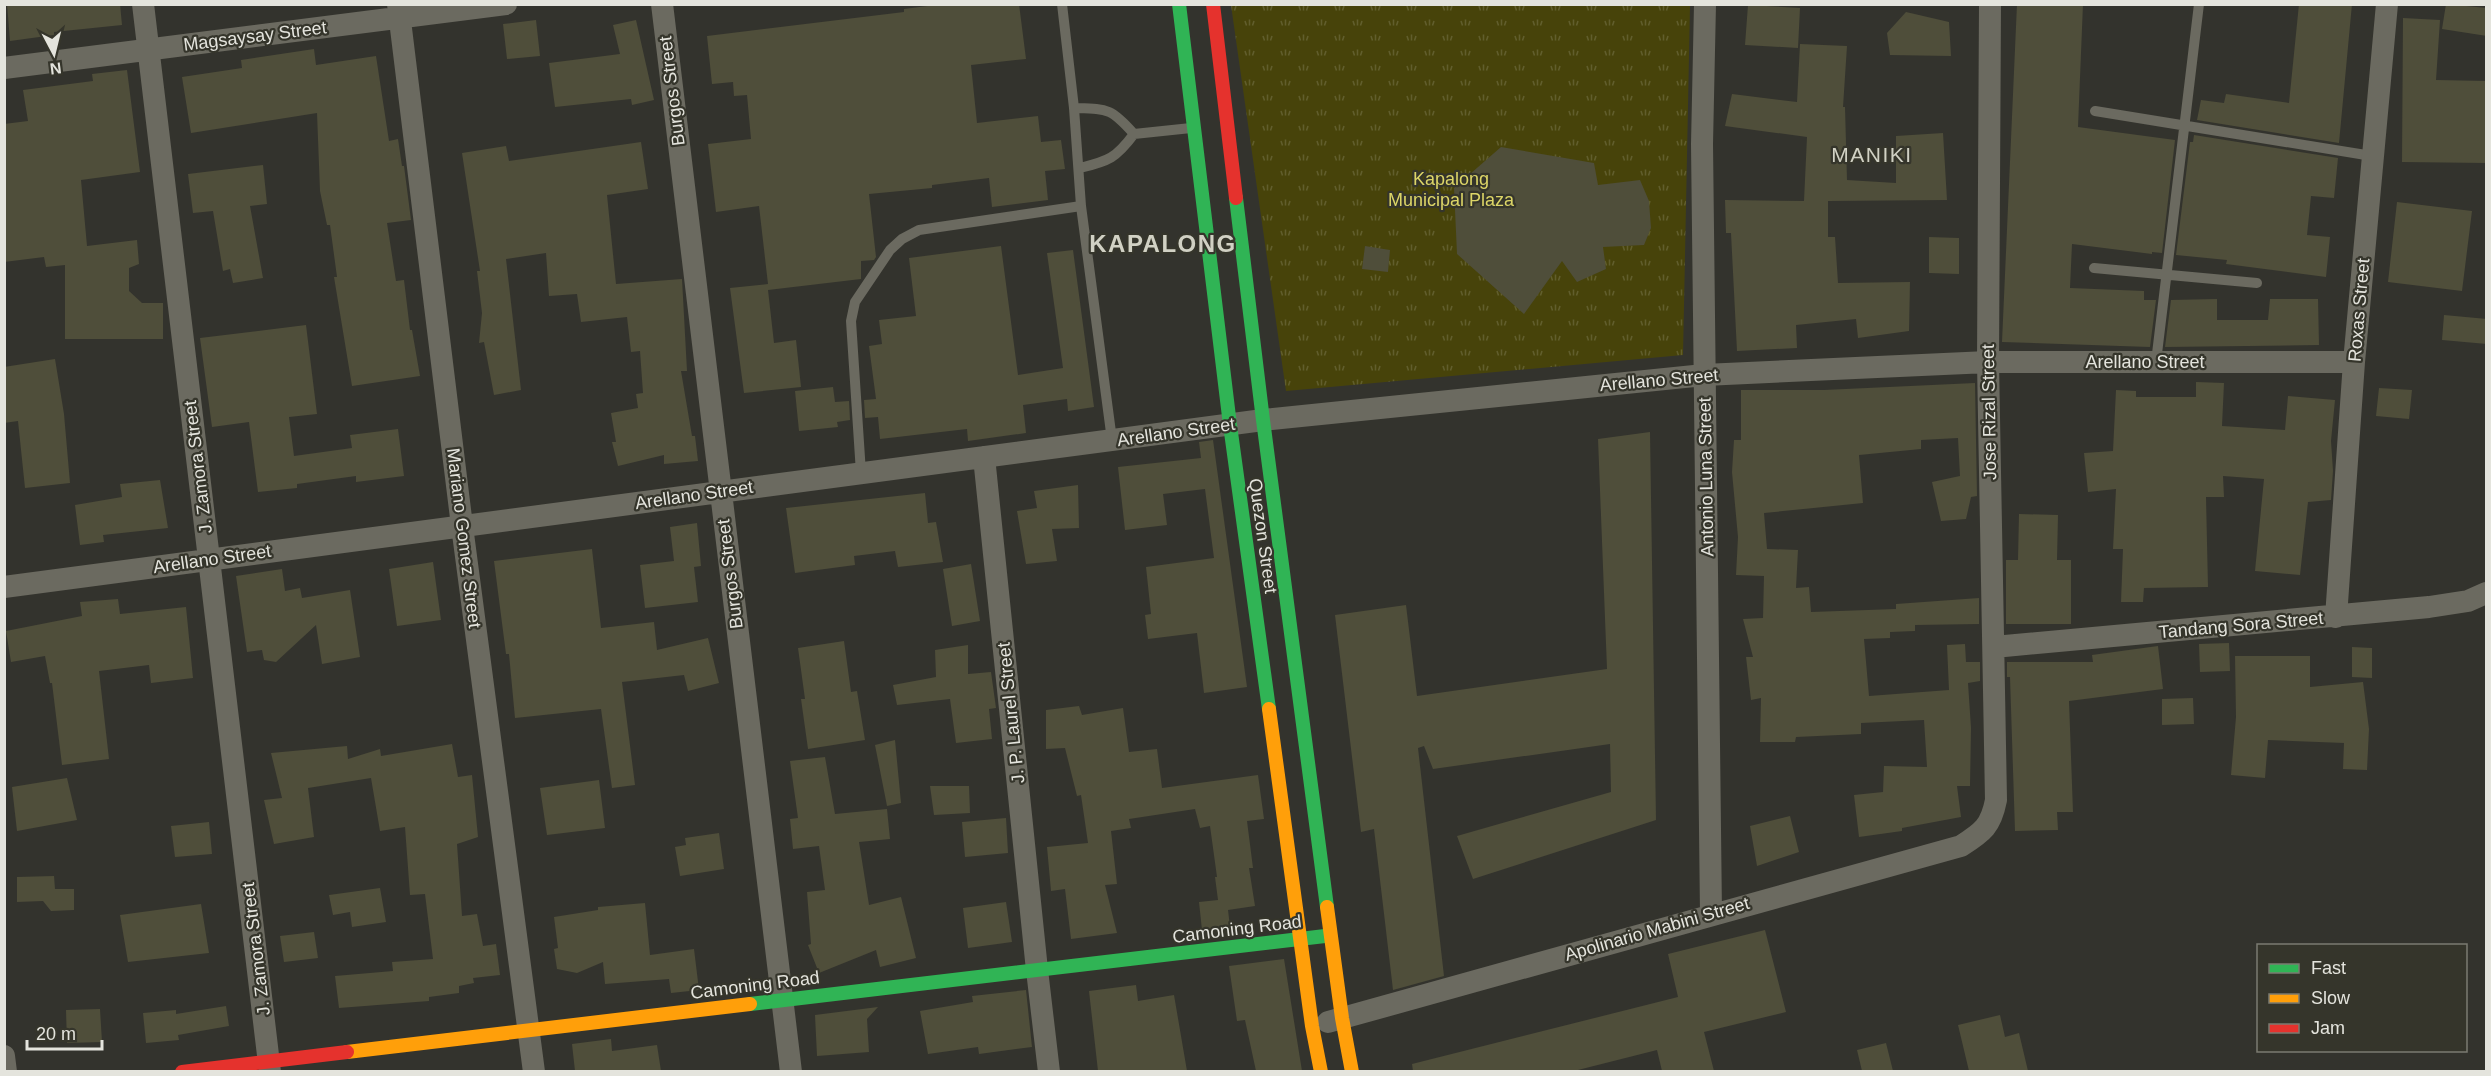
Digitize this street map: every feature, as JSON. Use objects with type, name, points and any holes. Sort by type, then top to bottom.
[{"type":"main road","name":"Quezon Street","points":[[1179,4],[1210,125],[1263,420],[1342,1018],[1352,1071]]},
{"type":"main road","name":"Quezon Street","points":[[1213,4],[1210,125],[1230,424],[1312,1026],[1321,1071]]},
{"type":"main road","name":"Camoning Road","points":[[182,1071],[270,1066],[528,1030],[1331,936]]},
{"type":"street","name":"J. Zamora Street","points":[[143,4],[270,1066]]},
{"type":"street","name":"Magsaysay Street","points":[[4,68],[149,49],[399,11],[506,4]]},
{"type":"street","name":"Burgos Street","points":[[662,4],[791,1071]]},
{"type":"street","name":"Antonio Luna Street","points":[[1705,4],[1702,144],[1712,914]]},
{"type":"street","name":"Jose Rizal Street","points":[[1990,4],[1988,362],[1996,800],[1993,818]]},
{"type":"street","name":"Roxas Street","points":[[2336,617],[2354,362],[2386,4]]},
{"type":"street","name":"Mariano Gomez Street","points":[[399,11],[462,526],[534,1071]]},
{"type":"street","name":"Arellano Street","points":[[4,587],[1230,424],[1704,375],[1988,362],[2354,362]]},
{"type":"street","name":"J. P. Laurel Street","points":[[984,457],[1037,970],[1050,1071]]},
{"type":"street","name":"Tandang Sora Street","points":[[1994,648],[2336,617],[2468,601],[2487,593]]},
{"type":"street","name":"Apolinario Mabini Street","points":[[1312,1026],[1961,846],[1981,833],[1993,818]]},
{"type":"street","points":[[4,1056],[6,1071]]},
{"type":"lane","points":[[1062,4],[1080,168],[1081,206],[1112,440]]},
{"type":"lane","points":[[2156,362],[2199,4]]},
{"type":"lane","points":[[1074,108],[1105,109],[1120,119],[1134,134]]},
{"type":"lane","points":[[2095,111],[2372,156]]},
{"type":"lane","points":[[1080,168],[1113,158],[1121,152],[1134,134],[1210,125]]},
{"type":"lane","points":[[861,473],[851,321],[855,302],[890,250],[902,239],[919,230],[1081,206]]},
{"type":"lane","points":[[2094,268],[2257,283]]},
{"type":"green space","name":"Kapalong Municipal Plaza","points":[[1231,5],[1690,5],[1683,355],[1286,391]]},
{"type":"building","points":[[7,4],[120,4],[122,25],[54,32],[54,35],[10,41]]},
{"type":"building","points":[[943,4],[1019,4],[1026,59],[971,65],[977,123],[1038,116],[1041,142],[1061,140],[1065,169],[1045,171],[1048,200],[992,207],[989,178],[932,185],[932,188],[869,194],[876,257],[874,260],[861,261],[861,279],[768,290],[774,343],[796,340],[801,387],[744,393],[730,288],[768,284],[759,206],[716,212],[708,144],[751,139],[747,95],[734,96],[733,82],[712,84],[707,36],[904,12],[904,9]]},
{"type":"building","points":[[2017,4],[2083,4],[2078,127],[2175,140],[2162,253],[2152,252],[2152,254],[2072,244],[2070,288],[2144,291],[2144,300],[2156,300],[2150,347],[2002,342]]},
{"type":"building","points":[[2299,4],[2352,4],[2339,143],[2197,120],[2201,100],[2224,103],[2226,94],[2289,103]]},
{"type":"building","points":[[2446,4],[2487,8],[2487,36],[2442,29]]},
{"type":"building","points":[[1748,5],[1800,8],[1798,48],[1745,45]]},
{"type":"building","points":[[1906,12],[1949,22],[1951,56],[1890,55],[1887,33]]},
{"type":"building","points":[[2403,18],[2440,20],[2436,80],[2487,81],[2487,163],[2402,162]]},
{"type":"building","points":[[536,20],[540,56],[507,59],[503,24]]},
{"type":"building","points":[[636,20],[654,100],[632,105],[631,99],[555,107],[549,63],[620,54],[613,25]]},
{"type":"building","points":[[1800,44],[1847,46],[1843,107],[1845,107],[1847,180],[1896,183],[1896,136],[1943,133],[1947,200],[1828,201],[1828,237],[1835,237],[1838,283],[1910,282],[1909,331],[1858,338],[1856,319],[1796,325],[1797,348],[1737,351],[1731,233],[1726,233],[1725,200],[1804,201],[1807,137],[1725,126],[1732,94],[1797,102]]},
{"type":"building","points":[[314,49],[316,65],[376,56],[389,141],[398,139],[402,166],[404,166],[411,220],[387,223],[396,281],[404,280],[410,330],[412,330],[420,376],[352,386],[334,277],[337,277],[330,225],[327,225],[320,191],[317,113],[191,133],[182,77],[242,68],[241,60]]},
{"type":"building","points":[[127,70],[140,172],[81,180],[87,246],[137,240],[139,264],[129,268],[129,291],[142,303],[163,303],[163,339],[65,339],[65,265],[46,267],[44,257],[4,262],[4,124],[28,121],[23,90],[93,81],[92,74]]},
{"type":"building","points":[[2194,135],[2338,158],[2334,198],[2311,196],[2307,235],[2330,237],[2326,277],[2226,264],[2227,260],[2176,255],[2190,142],[2193,142]]},
{"type":"building","points":[[641,142],[648,189],[607,195],[616,284],[682,279],[687,371],[681,371],[698,461],[664,464],[664,455],[618,466],[612,442],[616,442],[611,413],[638,408],[636,394],[643,393],[640,351],[631,352],[627,317],[581,322],[577,294],[549,296],[546,253],[506,259],[521,390],[494,395],[484,342],[479,343],[482,313],[477,271],[480,271],[462,153],[506,146],[509,161]]},
{"type":"building","points":[[1501,147],[1594,163],[1598,185],[1640,180],[1649,201],[1651,228],[1644,245],[1603,247],[1606,269],[1577,282],[1562,261],[1524,314],[1457,254],[1454,188]]},
{"type":"building","points":[[263,165],[267,204],[250,206],[263,278],[233,283],[230,269],[223,271],[213,211],[193,213],[188,174]]},
{"type":"building","points":[[2397,202],[2472,211],[2462,291],[2388,282]]},
{"type":"building","points":[[1929,237],[1959,238],[1959,274],[1929,273]]},
{"type":"building","points":[[1001,246],[1018,375],[1063,368],[1047,253],[1073,250],[1094,407],[1068,411],[1067,399],[1023,405],[1026,433],[968,441],[967,429],[880,439],[878,417],[865,418],[864,400],[876,399],[869,346],[882,344],[879,320],[916,316],[909,258]]},
{"type":"building","points":[[1365,246],[1390,250],[1388,272],[1362,269]]},
{"type":"building","points":[[2217,299],[2217,320],[2268,320],[2270,299],[2318,299],[2319,345],[2165,347],[2171,300]]},
{"type":"building","points":[[2444,315],[2487,319],[2487,344],[2442,340]]},
{"type":"building","points":[[306,325],[317,414],[289,417],[294,456],[352,448],[350,435],[398,429],[404,476],[356,482],[356,476],[297,484],[297,488],[258,492],[249,422],[212,427],[200,338]]},
{"type":"building","points":[[55,359],[64,414],[70,483],[25,488],[18,421],[4,423],[4,367]]},
{"type":"building","points":[[2196,382],[2224,383],[2222,426],[2285,430],[2288,396],[2335,400],[2331,441],[2333,471],[2331,500],[2308,502],[2300,575],[2255,571],[2264,479],[2223,476],[2224,497],[2206,497],[2208,587],[2144,588],[2143,602],[2121,602],[2123,549],[2113,549],[2116,489],[2088,492],[2084,453],[2113,451],[2116,390],[2136,391],[2136,397],[2196,397]]},
{"type":"building","points":[[1975,383],[1977,496],[1971,497],[1966,519],[1941,521],[1932,482],[1960,476],[1958,438],[1921,440],[1921,449],[1859,455],[1863,503],[1764,513],[1767,549],[1798,550],[1796,588],[1809,587],[1811,612],[1896,609],[1896,604],[1979,598],[1979,624],[1915,625],[1915,631],[1890,632],[1890,638],[1864,639],[1869,696],[1949,690],[1947,645],[1965,644],[1966,662],[1980,662],[1980,681],[1968,683],[1971,728],[1970,786],[1957,786],[1961,817],[1902,828],[1902,831],[1859,837],[1854,795],[1883,792],[1884,766],[1927,767],[1924,720],[1861,723],[1861,734],[1796,737],[1795,742],[1760,742],[1761,698],[1751,700],[1746,657],[1753,657],[1743,619],[1763,618],[1764,576],[1736,575],[1738,537],[1732,472],[1734,440],[1741,440],[1741,390],[1824,390]]},
{"type":"building","points":[[833,387],[835,402],[849,401],[850,420],[837,422],[838,427],[799,431],[795,391]]},
{"type":"building","points":[[2379,388],[2412,390],[2409,419],[2376,416]]},
{"type":"building","points":[[1650,432],[1656,820],[1473,879],[1457,836],[1611,792],[1610,744],[1433,769],[1424,746],[1418,748],[1444,976],[1393,990],[1374,829],[1361,832],[1335,615],[1406,605],[1417,696],[1607,669],[1598,439]]},
{"type":"building","points":[[1213,440],[1247,687],[1204,693],[1197,633],[1148,639],[1145,615],[1151,614],[1146,567],[1214,558],[1205,489],[1163,494],[1167,525],[1125,530],[1118,467],[1201,458],[1199,442]]},
{"type":"building","points":[[160,480],[168,528],[103,535],[104,542],[80,545],[75,505],[122,497],[120,484]]},
{"type":"building","points":[[1078,485],[1079,528],[1052,529],[1057,561],[1026,564],[1017,511],[1037,508],[1034,491]]},
{"type":"building","points":[[925,493],[928,523],[936,522],[943,562],[898,567],[895,551],[854,556],[855,565],[795,573],[786,508]]},
{"type":"building","points":[[2019,514],[2058,515],[2057,560],[2071,560],[2071,624],[2006,624],[2006,560],[2018,560]]},
{"type":"building","points":[[697,523],[701,566],[694,567],[698,602],[645,608],[640,565],[674,561],[670,527]]},
{"type":"building","points":[[592,549],[601,628],[654,622],[657,650],[708,638],[719,683],[688,691],[684,675],[622,682],[635,785],[612,788],[601,709],[515,718],[509,654],[506,654],[494,561]]},
{"type":"building","points":[[433,562],[441,620],[397,626],[389,569]]},
{"type":"building","points":[[971,564],[980,621],[952,626],[943,569]]},
{"type":"building","points":[[282,569],[285,591],[300,588],[302,598],[350,590],[360,657],[322,664],[316,625],[276,662],[264,660],[262,650],[247,652],[236,576]]},
{"type":"building","points":[[118,599],[120,614],[186,607],[193,678],[151,683],[149,665],[99,671],[109,759],[62,765],[52,683],[50,683],[45,656],[11,662],[6,631],[82,616],[80,602]]},
{"type":"building","points":[[844,641],[851,692],[857,691],[865,740],[808,749],[801,699],[805,699],[798,648]]},
{"type":"building","points":[[2229,643],[2230,671],[2200,672],[2199,644]]},
{"type":"building","points":[[968,645],[968,674],[991,672],[996,708],[989,709],[992,739],[956,743],[950,699],[897,705],[893,685],[936,677],[935,650]]},
{"type":"building","points":[[2158,646],[2163,689],[2069,701],[2073,812],[2057,812],[2058,830],[2015,831],[2010,677],[2007,677],[2007,662],[2093,662],[2092,655]]},
{"type":"building","points":[[2352,647],[2372,648],[2372,678],[2352,677]]},
{"type":"building","points":[[2235,656],[2310,656],[2310,687],[2363,682],[2369,729],[2367,770],[2343,769],[2344,743],[2268,740],[2265,778],[2231,775],[2236,717]]},
{"type":"building","points":[[2193,698],[2194,724],[2162,725],[2162,699]]},
{"type":"building","points":[[1079,706],[1082,715],[1123,708],[1129,752],[1157,749],[1162,788],[1258,775],[1264,819],[1247,821],[1253,868],[1249,868],[1255,906],[1228,910],[1230,927],[1202,930],[1199,902],[1218,900],[1215,877],[1217,877],[1210,826],[1200,828],[1195,809],[1129,819],[1131,828],[1111,831],[1117,884],[1105,885],[1117,933],[1071,939],[1065,889],[1051,891],[1047,847],[1088,843],[1081,795],[1077,796],[1065,748],[1046,749],[1046,710]]},
{"type":"building","points":[[895,740],[901,803],[887,806],[875,745]]},
{"type":"building","points":[[452,744],[458,777],[472,775],[478,837],[457,844],[462,916],[477,914],[483,946],[496,944],[500,975],[473,978],[474,983],[459,986],[459,993],[429,997],[429,1001],[339,1008],[335,976],[393,971],[392,962],[433,959],[425,894],[410,895],[405,827],[380,831],[371,778],[308,788],[314,837],[274,844],[264,800],[282,798],[271,753],[347,746],[348,759],[380,749],[381,756]]},
{"type":"building","points":[[825,757],[835,814],[887,809],[890,839],[859,842],[869,905],[901,897],[916,958],[880,967],[876,950],[819,973],[808,945],[811,944],[807,892],[825,890],[819,846],[793,849],[790,819],[798,818],[790,761]]},
{"type":"building","points":[[67,778],[77,820],[17,831],[12,787]]},
{"type":"building","points":[[599,780],[605,828],[547,835],[540,788]]},
{"type":"building","points":[[930,786],[969,786],[970,813],[934,815]]},
{"type":"building","points":[[1790,816],[1799,852],[1757,866],[1750,826]]},
{"type":"building","points":[[1006,818],[1008,853],[965,857],[962,822]]},
{"type":"building","points":[[209,822],[212,854],[175,857],[171,826]]},
{"type":"building","points":[[719,833],[724,869],[680,876],[675,847],[686,845],[685,838]]},
{"type":"building","points":[[54,876],[55,889],[74,889],[74,910],[51,911],[43,901],[17,902],[17,877]]},
{"type":"building","points":[[380,888],[386,922],[352,927],[350,912],[333,915],[329,895]]},
{"type":"building","points":[[1006,902],[1012,942],[968,948],[963,908]]},
{"type":"building","points":[[645,903],[650,955],[694,949],[699,990],[671,993],[669,979],[605,984],[603,962],[577,973],[557,969],[554,949],[558,948],[554,917],[598,910],[598,907]]},
{"type":"building","points":[[201,904],[209,953],[128,962],[120,915]]},
{"type":"building","points":[[1765,930],[1786,1012],[1704,1032],[1714,1071],[1662,1071],[1657,1050],[1574,1071],[1413,1071],[1412,1064],[1678,997],[1668,954]]},
{"type":"building","points":[[314,932],[318,958],[284,962],[280,936]]},
{"type":"building","points":[[1284,959],[1302,1071],[1256,1071],[1245,1020],[1237,1021],[1229,966]]},
{"type":"building","points":[[1136,985],[1138,1001],[1174,995],[1187,1071],[1098,1071],[1089,991]]},
{"type":"building","points":[[1026,990],[1032,1047],[979,1054],[978,1047],[928,1054],[920,1011],[973,1002],[972,996]]},
{"type":"building","points":[[226,1006],[229,1026],[178,1035],[179,1040],[146,1043],[143,1013],[176,1010],[176,1014]]},
{"type":"building","points":[[878,1007],[867,1019],[869,1052],[817,1056],[815,1015]]},
{"type":"building","points":[[100,1009],[102,1042],[67,1043],[66,1010]]},
{"type":"building","points":[[2000,1015],[2005,1037],[2019,1033],[2028,1071],[1969,1071],[1958,1025]]},
{"type":"building","points":[[611,1039],[612,1051],[657,1045],[661,1071],[575,1071],[572,1044]]},
{"type":"building","points":[[1886,1043],[1893,1071],[1862,1071],[1857,1050]]},
{"type":"traffic: fast","points":[[1179,4],[1230,425],[1269,709]]},
{"type":"traffic: fast","points":[[1236,198],[1327,907]]},
{"type":"traffic: fast","points":[[750,1004],[1325,936]]},
{"type":"traffic: slow","points":[[1269,709],[1312,1026],[1321,1072]]},
{"type":"traffic: slow","points":[[1327,907],[1352,1072]]},
{"type":"traffic: slow","points":[[347,1052],[750,1004]]},
{"type":"traffic: jam","points":[[1213,4],[1236,198]]},
{"type":"traffic: jam","points":[[182,1072],[347,1052]]},
{"type":"district","name":"MANIKI","points":[[1872,154]]},
{"type":"district","name":"KAPALONG","points":[[1163,243]]}]
